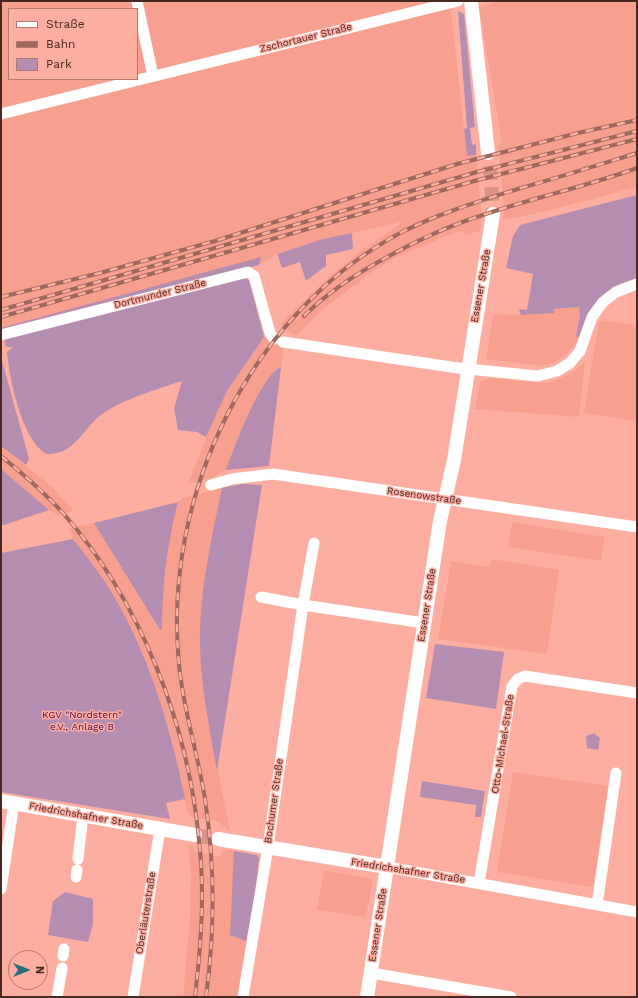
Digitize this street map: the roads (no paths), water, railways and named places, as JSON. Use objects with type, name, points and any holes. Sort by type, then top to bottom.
[{"type":"main road","points":[[471,1],[489,160]]},
{"type":"main road","name":"Essener Straße","points":[[367,997],[424,623],[445,499],[454,460],[494,214]]},
{"type":"main road","name":"Friedrichshafner Straße","points":[[8,802],[195,835]]},
{"type":"main road","name":"Friedrichshafner Straße","points":[[218,839],[387,867]]},
{"type":"street","points":[[137,1],[153,76]]},
{"type":"street","name":"Zschortauer Straße","points":[[138,80],[458,1]]},
{"type":"street","name":"Zschortauer Straße","points":[[1,114],[137,80]]},
{"type":"street","name":"Dortmunder Straße","points":[[1,335],[248,272],[254,276],[270,333],[279,341],[468,369],[538,376],[557,371],[570,363],[577,356],[592,317],[602,302],[616,292],[637,284]]},
{"type":"street","name":"Rosenowstraße","points":[[211,485],[232,479],[273,474],[637,527]]},
{"type":"street","name":"Bochumer Straße","points":[[243,997],[268,847],[303,605],[314,543]]},
{"type":"street","points":[[261,597],[303,605],[424,623]]},
{"type":"street","name":"Otto-Michael-Straße","points":[[480,883],[512,686],[518,679],[525,676],[637,693]]},
{"type":"street","points":[[597,905],[616,773]]},
{"type":"street","points":[[1,889],[8,802]]},
{"type":"street","points":[[78,859],[83,815]]},
{"type":"street","name":"Oberläuterstraße","points":[[133,997],[160,829]]},
{"type":"street","name":"Friedrichshafner Straße","points":[[387,867],[637,912]]},
{"type":"street","points":[[57,997],[62,968]]},
{"type":"street","points":[[371,972],[511,997]]},
{"type":"tunnel","points":[[490,166],[493,214]]},
{"type":"tunnel","points":[[195,835],[218,839]]},
{"type":"railway","points":[[1,297],[100,273],[215,241],[457,164],[578,133],[637,120]]},
{"type":"railway","points":[[1,310],[477,172],[637,131]]},
{"type":"railway","points":[[1,317],[478,180],[637,139]]},
{"type":"railway","points":[[206,997],[211,948],[213,898],[211,848],[202,782],[181,681],[177,600],[185,537],[202,475],[227,415],[260,360],[301,310],[348,267],[402,232],[446,213],[475,203],[637,153]]},
{"type":"railway","points":[[304,316],[321,300],[350,279],[392,254],[429,236],[467,220],[637,168]]},
{"type":"railway","points":[[1,456],[56,505],[91,548],[116,585],[137,625],[156,666],[172,709],[184,752],[193,796],[201,860],[202,919],[195,997]]},
{"type":"park label","name":"KGV \"Nordstern\" e.V., Anlage B","points":[[82,720]]}]
